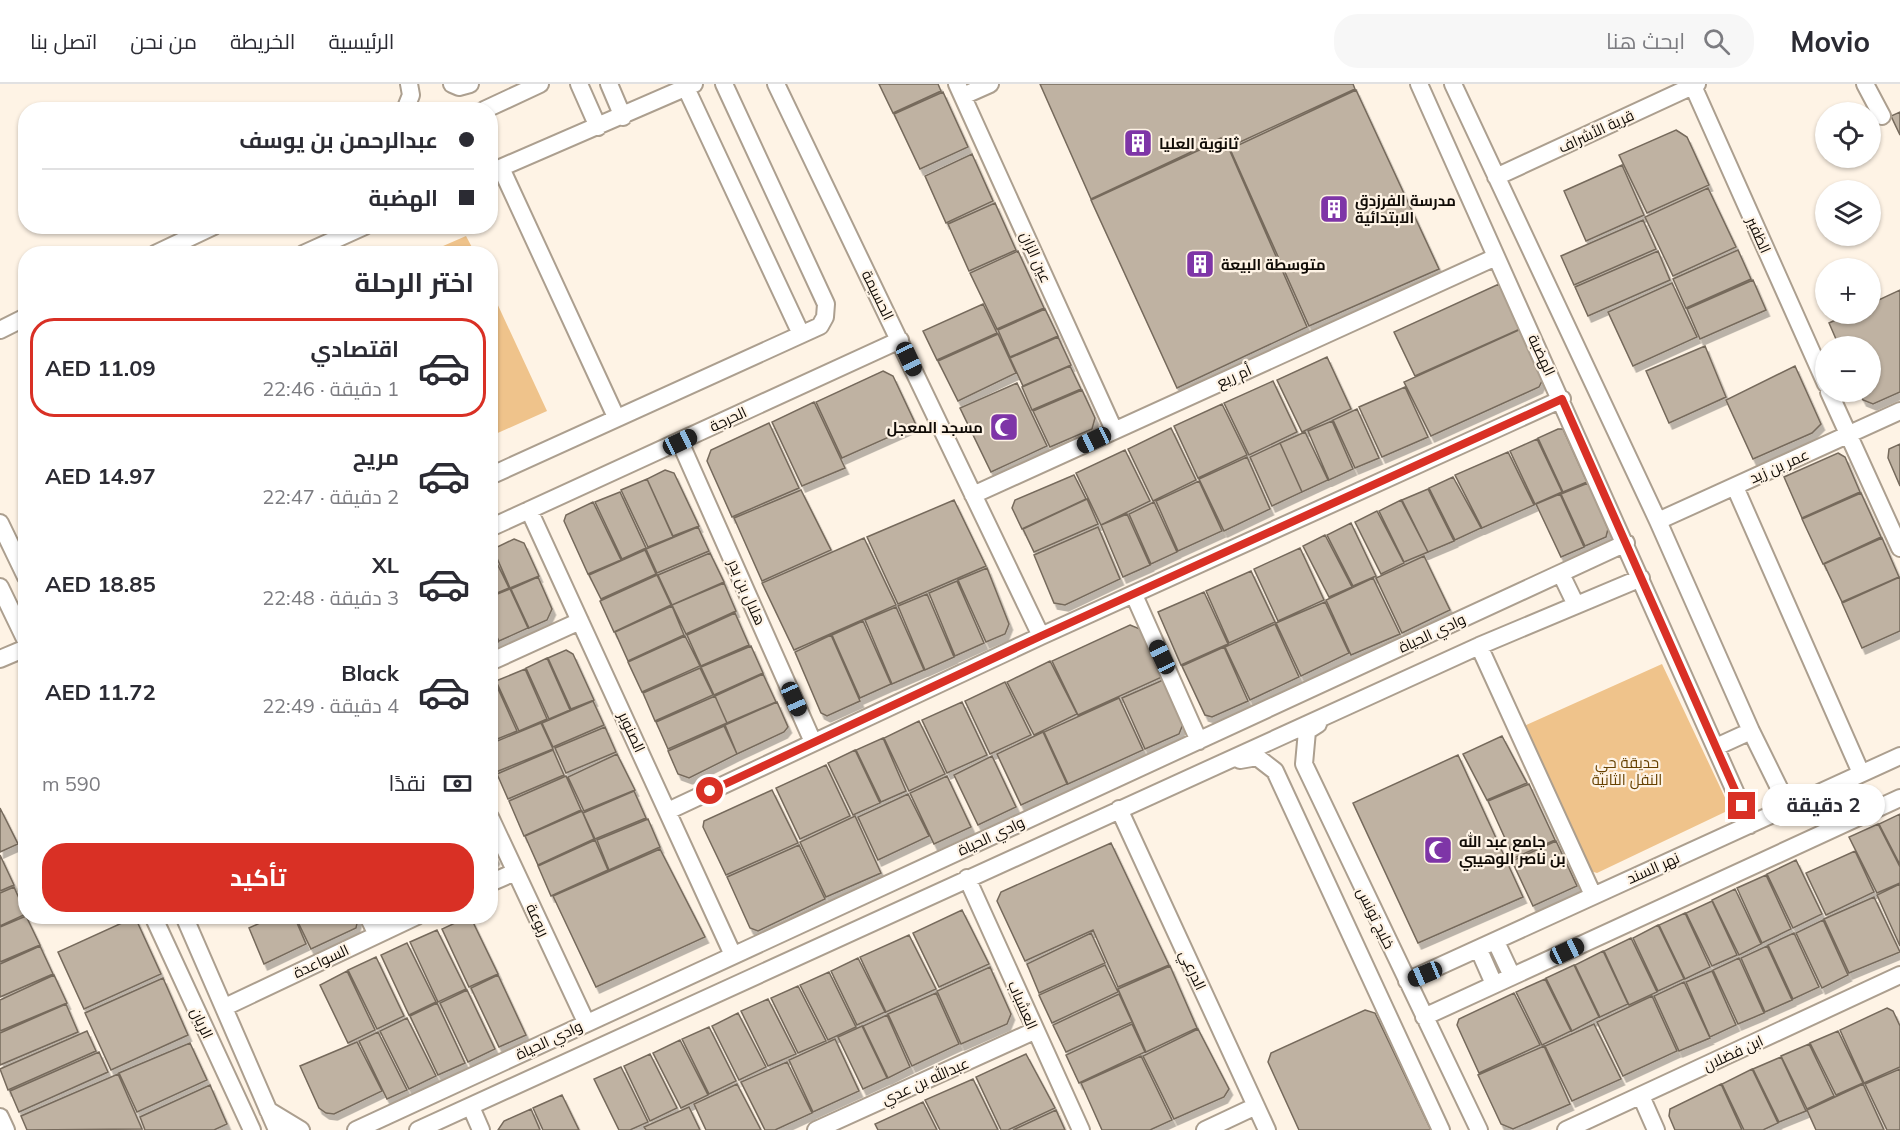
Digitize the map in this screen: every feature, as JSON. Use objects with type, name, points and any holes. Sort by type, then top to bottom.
[{"type":"street","points":[[452,84],[459,87],[470,84]]},
{"type":"street","points":[[498,104],[540,84]]},
{"type":"street","points":[[579,84],[598,127]]},
{"type":"street","points":[[609,84],[622,117]]},
{"type":"street","points":[[498,472],[820,326],[825,317],[826,304],[724,84]]},
{"type":"street","name":"الحسيمة","points":[[776,84],[1041,636]]},
{"type":"street","points":[[960,90],[990,84]]},
{"type":"street","name":"الهضبة","points":[[1419,84],[1562,399],[1750,825]]},
{"type":"street","points":[[1453,84],[1659,521],[1751,730],[1788,806]]},
{"type":"street","points":[[1865,84],[1882,116]]},
{"type":"street","name":"قرية الأشراف","points":[[1496,177],[1695,85]]},
{"type":"street","name":"الظفير","points":[[1695,85],[1815,359]]},
{"type":"street","points":[[498,169],[690,86],[801,334]]},
{"type":"street","name":"عين الزان","points":[[960,90],[1114,430]]},
{"type":"street","points":[[498,174],[616,417]]},
{"type":"street","points":[[172,246],[197,234]]},
{"type":"street","points":[[321,246],[347,234]]},
{"type":"street","name":"أم ريع","points":[[972,495],[1496,257]]},
{"type":"street","points":[[0,317],[18,310]]},
{"type":"street","points":[[0,330],[18,321]]},
{"type":"street","name":"الحرجة","points":[[498,524],[900,340]]},
{"type":"street","points":[[668,811],[1041,636],[1562,399]]},
{"type":"street","points":[[1833,402],[1900,548]]},
{"type":"street","name":"عمر بن زيد","points":[[1659,521],[1900,411]]},
{"type":"street","name":"هلال بن بدر","points":[[680,442],[813,742]]},
{"type":"street","points":[[1735,487],[1861,773]]},
{"type":"street","name":"الصنوبر","points":[[529,510],[733,955]]},
{"type":"street","points":[[0,523],[18,560]]},
{"type":"street","name":"وادي الحياة","points":[[356,1130],[382,1125],[586,1022],[1626,543]]},
{"type":"street","points":[[1561,574],[1576,605]]},
{"type":"street","name":"وادي الحياة","points":[[418,1130],[1479,646],[1641,578]]},
{"type":"street","points":[[0,587],[18,624]]},
{"type":"street","points":[[1134,595],[1199,741]]},
{"type":"street","points":[[498,658],[580,621]]},
{"type":"street","points":[[1479,646],[1593,895]]},
{"type":"street","points":[[0,659],[18,651]]},
{"type":"street","name":"خليج تونس","points":[[1334,714],[1307,731],[1304,764],[1479,1130]]},
{"type":"street","points":[[1716,747],[1751,730]]},
{"type":"street","name":"نهر السند","points":[[1407,981],[1900,756]]},
{"type":"street","name":"خليج تونس","points":[[1219,764],[1257,757],[1275,771],[1441,1130]]},
{"type":"street","points":[[1424,1017],[1900,798]]},
{"type":"street","name":"الدرعي","points":[[1119,809],[1267,1130]]},
{"type":"street","name":"ربوعة","points":[[498,835],[586,1022]]},
{"type":"street","points":[[498,879],[515,872]]},
{"type":"street","name":"العشباب","points":[[967,878],[1034,1031],[1081,1130]]},
{"type":"street","name":"الريان","points":[[157,924],[252,1130]]},
{"type":"street","name":"الريان","points":[[188,924],[277,1130]]},
{"type":"street","points":[[372,924],[377,935]]},
{"type":"street","name":"السواعدة","points":[[225,1007],[400,924]]},
{"type":"street","points":[[1496,942],[1512,976]]},
{"type":"street","points":[[1479,950],[1494,984]]},
{"type":"street","name":"ابن فضلان","points":[[1566,1130],[1899,979]]},
{"type":"street","name":"عبدالله بن عدي","points":[[816,1130],[1034,1031]]},
{"type":"street","points":[[1641,1096],[1656,1130]]},
{"type":"street","points":[[1205,1130],[1256,1106]]},
{"type":"street","points":[[471,1107],[481,1130]]},
{"type":"street","points":[[268,1110],[301,1130]]},
{"type":"street","points":[[0,1117],[6,1130]]},
{"type":"green space","points":[[466,236],[471,246],[443,246]]},
{"type":"green space","points":[[498,305],[547,411],[498,433]]},
{"type":"green space","name":"حديقة حي النفل الثانية","points":[[1662,664],[1729,806],[1725,812],[1597,873],[1587,870],[1522,727]]},
{"type":"building","points":[[879,84],[938,84],[941,91],[893,113]]},
{"type":"building","name":"ثانوية العليا","points":[[1040,84],[1353,84],[1355,89],[1227,148],[1221,138],[1091,199]]},
{"type":"building","name":"مدرسة الفرزدق الابتدائية","points":[[1356,90],[1439,269],[1309,326],[1230,149]]},
{"type":"building","points":[[943,92],[968,147],[920,169],[894,114]]},
{"type":"building","points":[[1900,112],[1900,135],[1891,116]]},
{"type":"building","points":[[1676,130],[1687,137],[1709,185],[1647,213],[1619,155]]},
{"type":"building","name":"متوسطة البيعة","points":[[1221,140],[1226,151],[1229,149],[1307,327],[1177,388],[1091,200]]},
{"type":"building","points":[[972,154],[993,201],[946,223],[925,176]]},
{"type":"building","points":[[1622,165],[1644,215],[1586,241],[1564,191]]},
{"type":"building","points":[[1708,188],[1736,247],[1673,276],[1645,217]]},
{"type":"building","points":[[995,203],[1016,250],[969,271],[948,224]]},
{"type":"building","points":[[1643,220],[1656,249],[1574,285],[1561,256]]},
{"type":"building","points":[[1738,250],[1751,279],[1686,308],[1673,279]]},
{"type":"building","points":[[1018,251],[1044,308],[997,329],[970,273]]},
{"type":"building","points":[[1658,251],[1670,280],[1588,316],[1575,287]]},
{"type":"building","points":[[1753,280],[1766,310],[1700,339],[1687,309]]},
{"type":"building","points":[[1672,283],[1697,337],[1633,366],[1608,312]]},
{"type":"building","points":[[1499,284],[1520,329],[1415,376],[1394,332]]},
{"type":"building","points":[[1900,290],[1900,392],[1881,400],[1881,336],[1835,336],[1829,324],[1881,324],[1881,299]]},
{"type":"building","points":[[983,304],[997,333],[937,360],[923,331]]},
{"type":"building","points":[[1045,309],[1058,336],[1010,357],[998,330]]},
{"type":"building","points":[[1521,329],[1544,377],[1539,387],[1431,436],[1404,382]]},
{"type":"building","points":[[998,334],[1016,373],[958,401],[938,361]]},
{"type":"building","points":[[1058,337],[1071,365],[1023,386],[1010,358]]},
{"type":"building","points":[[1705,346],[1726,397],[1669,423],[1646,371]]},
{"type":"building","points":[[1327,357],[1351,409],[1302,432],[1277,380]]},
{"type":"building","points":[[1070,366],[1081,389],[1032,410],[1022,387]]},
{"type":"building","points":[[1795,366],[1821,424],[1812,433],[1753,459],[1726,400]]},
{"type":"building","points":[[883,371],[893,376],[916,425],[842,458],[816,402]]},
{"type":"building","points":[[1273,381],[1297,432],[1249,455],[1224,403]]},
{"type":"building","name":"مسجد المعجل","points":[[1017,383],[1047,446],[991,472],[960,408]]},
{"type":"building","points":[[1405,387],[1428,437],[1382,457],[1359,407]]},
{"type":"building","points":[[1082,390],[1095,418],[1092,429],[1050,447],[1033,411]]},
{"type":"building","points":[[814,402],[845,468],[802,486],[772,422]]},
{"type":"building","points":[[1222,404],[1247,455],[1198,478],[1174,426]]},
{"type":"building","points":[[1357,409],[1379,458],[1355,468],[1333,420]]},
{"type":"building","points":[[1332,421],[1353,469],[1329,480],[1308,431]]},
{"type":"building","points":[[769,423],[799,488],[732,517],[707,461],[711,450]]},
{"type":"building","points":[[1171,428],[1196,480],[1153,501],[1128,449]]},
{"type":"building","points":[[1563,429],[1587,482],[1563,492],[1538,438]]},
{"type":"building","points":[[1305,432],[1328,480],[1302,492],[1280,443]]},
{"type":"building","points":[[1537,439],[1562,492],[1535,504],[1510,451]]},
{"type":"building","points":[[1280,443],[1302,492],[1272,506],[1250,457]]},
{"type":"building","points":[[1900,444],[1900,486],[1888,458],[1889,449]]},
{"type":"building","points":[[1125,450],[1150,501],[1101,525],[1076,473]]},
{"type":"building","points":[[1508,452],[1534,505],[1482,528],[1455,475]]},
{"type":"building","points":[[1838,453],[1845,457],[1860,492],[1802,518],[1784,477]]},
{"type":"building","points":[[1247,457],[1270,509],[1224,531],[1199,479]]},
{"type":"building","points":[[665,470],[674,473],[699,526],[673,536],[647,479]]},
{"type":"building","points":[[1074,475],[1086,499],[1022,529],[1012,508],[1015,500]]},
{"type":"building","points":[[1453,477],[1481,528],[1455,540],[1429,488]]},
{"type":"building","points":[[647,479],[673,537],[648,547],[621,490]]},
{"type":"building","points":[[1199,481],[1222,531],[1178,551],[1156,501]]},
{"type":"building","points":[[1588,483],[1608,529],[1606,537],[1585,546],[1561,494]]},
{"type":"building","points":[[1428,489],[1454,541],[1428,552],[1402,500]]},
{"type":"building","points":[[801,490],[831,550],[762,581],[734,518]]},
{"type":"building","points":[[620,492],[646,548],[622,559],[595,502]]},
{"type":"building","points":[[1861,493],[1881,537],[1823,564],[1802,519]]},
{"type":"building","points":[[1560,494],[1584,547],[1561,557],[1536,504]]},
{"type":"building","points":[[1087,499],[1098,524],[1034,552],[1023,529]]},
{"type":"building","points":[[954,500],[986,566],[898,604],[867,537]]},
{"type":"building","points":[[1401,500],[1428,552],[1404,562],[1379,511]]},
{"type":"building","points":[[593,502],[621,560],[588,574],[564,521],[566,515]]},
{"type":"building","points":[[1154,502],[1177,552],[1151,564],[1129,514]]},
{"type":"building","points":[[1377,511],[1404,563],[1381,574],[1355,522]]},
{"type":"building","points":[[1127,514],[1150,565],[1123,577],[1101,525]]},
{"type":"building","points":[[1351,523],[1376,576],[1353,586],[1327,535]]},
{"type":"building","points":[[698,527],[709,551],[657,573],[646,549]]},
{"type":"building","points":[[1098,527],[1120,579],[1065,605],[1054,603],[1034,555]]},
{"type":"building","points":[[1325,535],[1352,587],[1329,597],[1303,546]]},
{"type":"building","points":[[864,538],[896,605],[794,650],[762,583]]},
{"type":"building","points":[[1882,538],[1899,577],[1842,602],[1824,564]]},
{"type":"building","points":[[514,539],[524,543],[539,576],[510,588],[498,560],[498,547]]},
{"type":"building","points":[[1300,548],[1324,600],[1278,621],[1254,569]]},
{"type":"building","points":[[645,550],[656,574],[601,599],[589,575]]},
{"type":"building","points":[[710,553],[724,582],[672,605],[658,575]]},
{"type":"building","points":[[1424,556],[1450,610],[1402,633],[1376,578]]},
{"type":"building","points":[[498,565],[509,588],[498,593]]},
{"type":"building","points":[[987,568],[1009,624],[1005,634],[986,642],[958,580]]},
{"type":"building","points":[[1251,571],[1275,622],[1229,643],[1206,591]]},
{"type":"building","points":[[657,575],[671,605],[614,632],[600,601]]},
{"type":"building","points":[[538,577],[552,609],[547,620],[529,628],[511,589]]},
{"type":"building","points":[[1900,577],[1900,631],[1862,648],[1842,603]]},
{"type":"building","points":[[1373,578],[1400,634],[1351,655],[1326,600]]},
{"type":"building","points":[[957,581],[984,643],[955,656],[929,593]]},
{"type":"building","points":[[724,583],[736,611],[686,634],[672,605]]},
{"type":"building","points":[[510,589],[528,628],[499,641],[498,639],[498,594]]},
{"type":"building","points":[[1204,592],[1228,644],[1181,665],[1158,612]]},
{"type":"building","points":[[927,594],[954,657],[925,670],[898,606]]},
{"type":"building","points":[[1325,602],[1349,653],[1301,676],[1276,623]]},
{"type":"building","points":[[672,606],[684,635],[628,661],[615,632]]},
{"type":"building","points":[[896,607],[924,670],[892,684],[865,620]]},
{"type":"building","points":[[735,613],[749,645],[701,666],[687,635]]},
{"type":"building","points":[[863,621],[891,684],[860,698],[832,635]]},
{"type":"building","points":[[1275,624],[1299,677],[1250,700],[1225,647]]},
{"type":"building","points":[[1130,625],[1140,629],[1162,677],[1078,715],[1052,661]]},
{"type":"building","points":[[831,635],[860,701],[827,716],[821,713],[795,652]]},
{"type":"building","points":[[685,636],[700,666],[642,692],[628,662]]},
{"type":"building","points":[[751,646],[763,673],[714,695],[701,667]]},
{"type":"building","points":[[1224,647],[1248,701],[1212,717],[1205,715],[1182,666]]},
{"type":"building","points":[[566,650],[573,654],[594,700],[571,709],[548,658]]},
{"type":"building","points":[[547,658],[570,710],[549,719],[526,668]]},
{"type":"building","points":[[1050,661],[1077,714],[1034,735],[1007,682]]},
{"type":"building","points":[[700,668],[713,695],[655,721],[643,693]]},
{"type":"building","points":[[525,669],[547,719],[519,731],[498,685],[498,680]]},
{"type":"building","points":[[763,674],[776,702],[727,723],[715,696]]},
{"type":"building","points":[[1163,680],[1183,724],[1179,734],[1145,749],[1122,698]]},
{"type":"building","points":[[1005,682],[1031,735],[990,754],[965,701]]},
{"type":"building","points":[[498,689],[517,731],[498,739]]},
{"type":"building","points":[[715,696],[727,723],[668,749],[656,722]]},
{"type":"building","points":[[1119,698],[1143,750],[1068,784],[1044,732]]},
{"type":"building","points":[[593,701],[604,725],[553,747],[542,723]]},
{"type":"building","points":[[777,702],[788,727],[784,732],[737,754],[725,725]]},
{"type":"building","points":[[962,702],[987,755],[947,773],[922,720]]},
{"type":"building","points":[[919,721],[945,774],[909,791],[884,738]]},
{"type":"building","points":[[541,723],[553,749],[498,771],[498,741]]},
{"type":"building","points":[[724,726],[737,754],[689,778],[678,774],[668,751]]},
{"type":"building","points":[[605,727],[616,752],[566,773],[555,748]]},
{"type":"building","points":[[1043,732],[1067,784],[1021,805],[997,754]]},
{"type":"building","points":[[1502,736],[1527,783],[1487,800],[1463,754]]},
{"type":"building","points":[[883,738],[906,791],[881,802],[856,750]]},
{"type":"building","points":[[553,750],[564,775],[508,799],[498,774]]},
{"type":"building","points":[[855,750],[880,803],[853,815],[828,763]]},
{"type":"building","points":[[617,754],[635,790],[584,811],[568,777]]},
{"type":"building","name":"جامع عبد الله بن ناصر الوهيبي","points":[[1458,755],[1523,897],[1418,943],[1353,803]]},
{"type":"building","points":[[992,756],[1016,807],[978,825],[954,775]]},
{"type":"building","points":[[826,765],[850,816],[800,839],[776,788]]},
{"type":"building","points":[[566,776],[581,810],[524,836],[509,801]]},
{"type":"building","points":[[947,776],[971,827],[934,844],[910,793]]},
{"type":"building","points":[[1529,784],[1555,840],[1514,858],[1488,801]]},
{"type":"building","points":[[772,790],[798,843],[726,875],[703,827],[704,821]]},
{"type":"building","points":[[634,791],[646,818],[595,839],[583,813]]},
{"type":"building","points":[[908,794],[929,836],[878,860],[858,817]]},
{"type":"building","points":[[0,808],[18,844],[0,852]]},
{"type":"building","points":[[582,811],[594,839],[538,865],[525,836]]},
{"type":"building","points":[[1900,814],[1900,865],[1879,824]]},
{"type":"building","points":[[855,816],[881,873],[826,897],[800,842]]},
{"type":"building","points":[[648,819],[660,847],[609,870],[597,840]]},
{"type":"building","points":[[1878,824],[1900,867],[1900,883],[1877,893],[1849,837]]},
{"type":"building","points":[[595,840],[608,870],[551,896],[538,866]]},
{"type":"building","points":[[1556,841],[1577,886],[1533,906],[1512,861]]},
{"type":"building","points":[[1111,843],[1169,965],[1118,987],[1093,930],[1025,961],[997,901],[1001,892]]},
{"type":"building","points":[[799,845],[825,899],[758,931],[750,928],[727,877]]},
{"type":"building","points":[[660,849],[705,937],[596,987],[553,896]]},
{"type":"building","points":[[1855,851],[1874,892],[1826,915],[1806,873]]},
{"type":"building","points":[[0,855],[14,885],[0,891]]},
{"type":"building","points":[[1796,860],[1822,914],[1793,928],[1767,874]]},
{"type":"building","points":[[1766,875],[1791,929],[1762,943],[1737,888]]},
{"type":"building","points":[[1900,884],[1900,946],[1877,895]]},
{"type":"building","points":[[14,887],[18,896],[18,918],[0,926],[0,893]]},
{"type":"building","points":[[1735,889],[1761,944],[1739,955],[1712,900]]},
{"type":"building","points":[[1874,897],[1900,952],[1849,973],[1824,919]]},
{"type":"building","points":[[1712,901],[1737,955],[1712,966],[1686,913]]},
{"type":"building","points":[[962,910],[989,964],[939,987],[913,933]]},
{"type":"building","points":[[1685,913],[1710,967],[1685,979],[1659,925]]},
{"type":"building","points":[[18,919],[18,924],[30,924],[40,945],[0,962],[0,927]]},
{"type":"building","points":[[1823,920],[1848,975],[1822,988],[1796,933]]},
{"type":"building","points":[[120,924],[138,924],[161,974],[84,1009],[58,952]]},
{"type":"building","points":[[258,924],[297,924],[306,944],[264,964],[249,928]]},
{"type":"building","points":[[299,924],[357,924],[356,928],[311,949]]},
{"type":"building","points":[[453,924],[474,924],[498,974],[469,987],[442,929]]},
{"type":"building","points":[[1658,925],[1684,979],[1658,991],[1633,938]]},
{"type":"building","points":[[437,930],[466,989],[438,1002],[410,942]]},
{"type":"building","points":[[1091,933],[1105,963],[1039,993],[1027,964]]},
{"type":"building","points":[[1794,933],[1819,987],[1793,999],[1768,945]]},
{"type":"building","points":[[909,935],[936,989],[886,1012],[860,957]]},
{"type":"building","points":[[1631,938],[1657,992],[1629,1005],[1604,951]]},
{"type":"building","points":[[407,943],[436,1002],[409,1015],[381,955]]},
{"type":"building","points":[[40,946],[53,974],[0,997],[0,964]]},
{"type":"building","points":[[1767,946],[1792,1000],[1765,1012],[1741,958]]},
{"type":"building","points":[[1603,951],[1628,1004],[1600,1017],[1575,965]]},
{"type":"building","points":[[376,957],[404,1016],[377,1029],[348,970]]},
{"type":"building","points":[[858,958],[885,1012],[857,1025],[831,971]]},
{"type":"building","points":[[1739,958],[1764,1013],[1738,1024],[1713,970]]},
{"type":"building","points":[[1105,965],[1118,992],[1052,1023],[1039,995]]},
{"type":"building","points":[[1574,965],[1599,1017],[1572,1031],[1546,978]]},
{"type":"building","points":[[1170,966],[1197,1028],[1146,1052],[1118,989]]},
{"type":"building","points":[[990,967],[1011,1014],[1007,1024],[961,1044],[937,991]]},
{"type":"building","points":[[347,971],[375,1030],[348,1043],[320,985]]},
{"type":"building","points":[[1712,971],[1736,1025],[1710,1037],[1686,982]]},
{"type":"building","points":[[829,972],[856,1027],[828,1040],[800,985]]},
{"type":"building","points":[[54,975],[67,1003],[0,1031],[0,1000]]},
{"type":"building","points":[[498,975],[526,1035],[499,1047],[471,988]]},
{"type":"building","points":[[163,978],[188,1035],[111,1070],[85,1013]]},
{"type":"building","points":[[1545,979],[1571,1031],[1542,1045],[1516,992]]},
{"type":"building","points":[[1684,982],[1710,1038],[1679,1051],[1654,996]]},
{"type":"building","points":[[798,986],[826,1041],[798,1053],[771,998]]},
{"type":"building","points":[[467,990],[495,1049],[468,1062],[440,1003]]},
{"type":"building","points":[[936,993],[959,1044],[912,1066],[888,1014]]},
{"type":"building","points":[[1514,993],[1540,1045],[1479,1073],[1457,1025],[1459,1019]]},
{"type":"building","points":[[1119,994],[1132,1022],[1066,1052],[1053,1025]]},
{"type":"building","points":[[1652,996],[1677,1051],[1623,1076],[1597,1022]]},
{"type":"building","points":[[768,999],[796,1054],[768,1066],[741,1011]]},
{"type":"building","points":[[437,1003],[465,1063],[438,1075],[410,1016]]},
{"type":"building","points":[[66,1004],[78,1032],[0,1065],[0,1033]]},
{"type":"building","points":[[1887,1008],[1893,1011],[1900,1026],[1900,1067],[1864,1083],[1840,1030]]},
{"type":"building","points":[[1365,1010],[1375,1013],[1431,1130],[1299,1130],[1268,1062],[1271,1053]]},
{"type":"building","points":[[738,1013],[766,1067],[739,1080],[712,1026]]},
{"type":"building","points":[[887,1015],[910,1067],[888,1078],[863,1026]]},
{"type":"building","points":[[407,1018],[436,1076],[409,1089],[380,1031]]},
{"type":"building","points":[[1132,1024],[1145,1052],[1079,1083],[1066,1055]]},
{"type":"building","points":[[1594,1024],[1621,1079],[1572,1101],[1545,1046]]},
{"type":"building","points":[[862,1026],[887,1078],[863,1089],[838,1037]]},
{"type":"building","points":[[709,1027],[736,1081],[709,1094],[682,1039]]},
{"type":"building","points":[[1198,1029],[1229,1089],[1224,1097],[1174,1119],[1143,1056]]},
{"type":"building","points":[[87,1031],[96,1051],[8,1090],[0,1069]]},
{"type":"building","points":[[1838,1031],[1863,1083],[1836,1095],[1810,1043]]},
{"type":"building","points":[[378,1032],[407,1090],[387,1099],[359,1041]]},
{"type":"building","points":[[835,1039],[859,1091],[813,1112],[789,1060]]},
{"type":"building","points":[[680,1040],[708,1095],[681,1108],[653,1053]]},
{"type":"building","points":[[357,1042],[382,1091],[334,1114],[326,1113],[319,1108],[300,1066]]},
{"type":"building","points":[[190,1043],[207,1080],[137,1112],[119,1073]]},
{"type":"building","points":[[1809,1044],[1834,1096],[1807,1109],[1781,1056]]},
{"type":"building","points":[[1544,1046],[1570,1104],[1513,1129],[1501,1124],[1478,1075]]},
{"type":"building","points":[[99,1052],[108,1072],[19,1112],[10,1091]]},
{"type":"building","points":[[650,1054],[677,1108],[650,1121],[624,1066]]},
{"type":"building","points":[[1026,1054],[1055,1108],[1008,1130],[1001,1130],[976,1077]]},
{"type":"building","points":[[1141,1056],[1172,1120],[1150,1130],[1102,1130],[1081,1083]]},
{"type":"building","points":[[1781,1057],[1806,1111],[1779,1122],[1753,1069]]},
{"type":"building","points":[[787,1062],[812,1113],[775,1130],[765,1130],[741,1082]]},
{"type":"building","points":[[621,1067],[648,1122],[630,1130],[619,1130],[594,1079]]},
{"type":"building","points":[[1752,1069],[1778,1123],[1763,1130],[1744,1130],[1722,1084]]},
{"type":"building","points":[[1900,1069],[1900,1130],[1887,1130],[1865,1084]]},
{"type":"building","points":[[118,1074],[142,1129],[27,1130],[21,1116]]},
{"type":"building","points":[[973,1079],[998,1130],[940,1130],[925,1100]]},
{"type":"building","points":[[737,1084],[761,1130],[706,1130],[694,1104]]},
{"type":"building","points":[[1721,1084],[1742,1130],[1675,1130],[1669,1116],[1670,1109]]},
{"type":"building","points":[[1863,1084],[1884,1130],[1816,1130],[1807,1110]]},
{"type":"building","points":[[210,1085],[227,1124],[214,1130],[145,1130],[140,1117]]},
{"type":"building","points":[[562,1095],[579,1130],[543,1130],[533,1108]]},
{"type":"building","points":[[923,1102],[937,1130],[878,1130],[875,1124]]},
{"type":"building","points":[[689,1107],[700,1130],[646,1130],[644,1127]]},
{"type":"building","points":[[531,1109],[540,1130],[498,1130],[504,1121]]},
{"type":"building","points":[[1056,1110],[1065,1130],[1013,1130]]},
{"type":"place","name":"ثانوية العليا","points":[[1138,143]]},
{"type":"place","name":"مدرسة الفرزدق الابتدائية","points":[[1334,209]]},
{"type":"place","name":"متوسطة البيعة","points":[[1200,264]]},
{"type":"place","name":"مسجد المعجل","points":[[1004,427]]},
{"type":"place","name":"جامع عبد الله بن ناصر الوهيبي","points":[[1438,850]]},
{"type":"route","points":[[710,791],[1041,636],[1562,399],[1742,806]]}]
